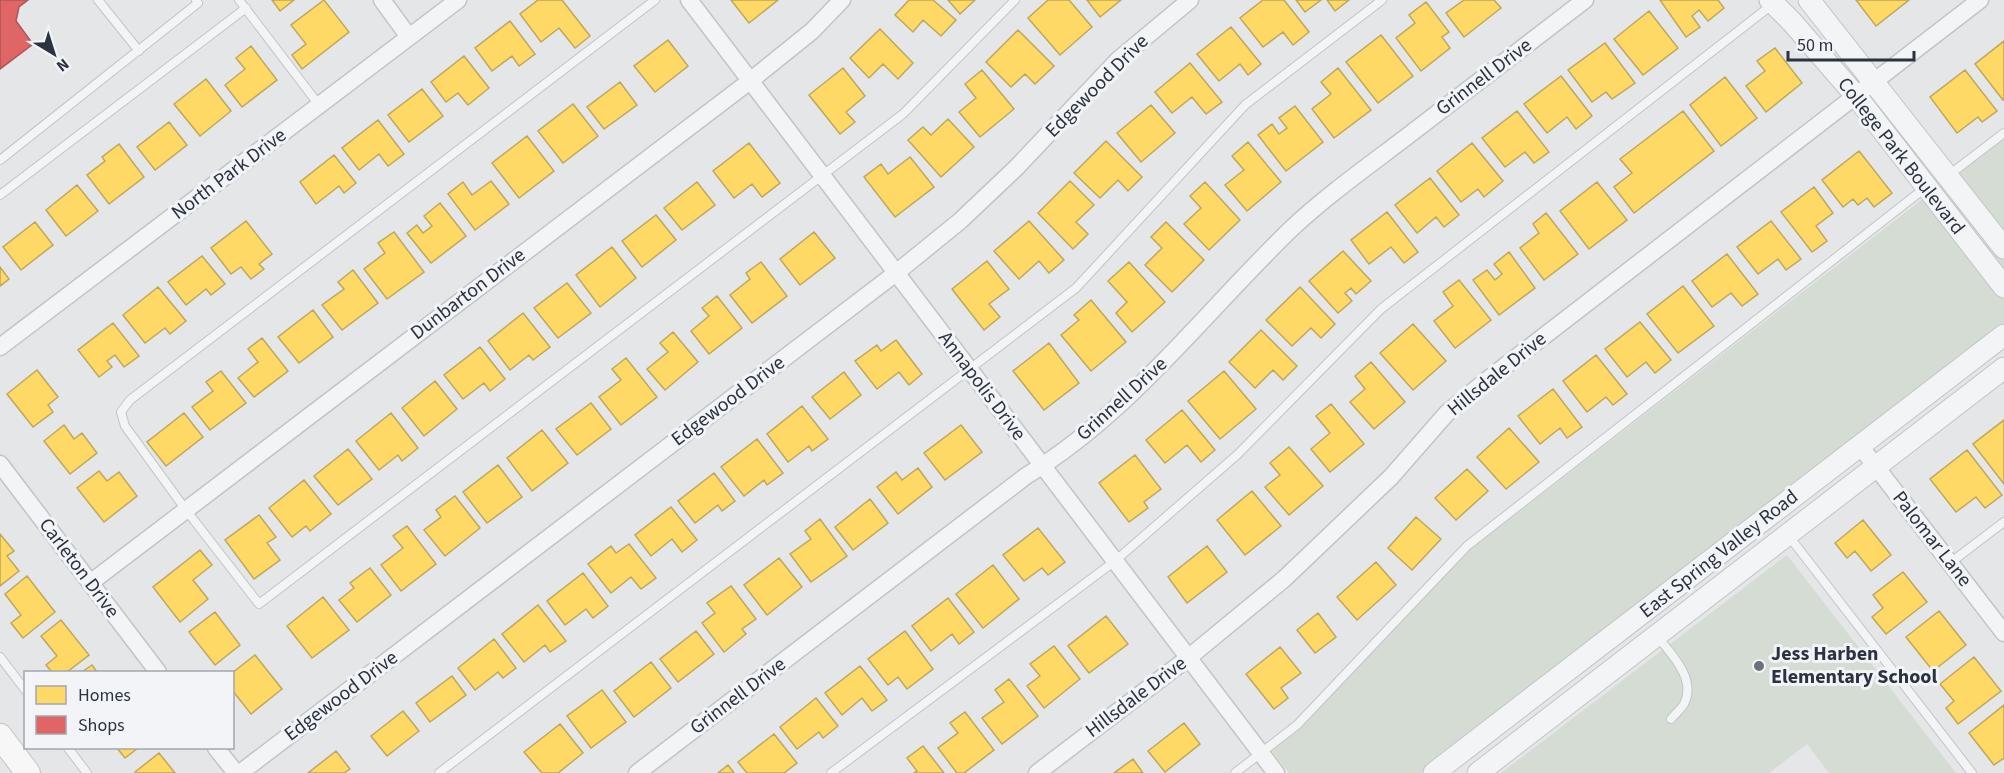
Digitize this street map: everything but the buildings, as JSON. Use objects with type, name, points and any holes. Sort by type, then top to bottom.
[{"type":"main road","points":[[0,736],[28,773]]},
{"type":"street","points":[[382,0],[410,37]]},
{"type":"street","name":"North Park Drive","points":[[0,348],[458,0]]},
{"type":"street","name":"Annapolis Drive","points":[[689,0],[1276,773]]},
{"type":"street","name":"Dunbarton Drive","points":[[90,583],[750,81],[812,31],[842,0]]},
{"type":"street","name":"Edgewood Drive","points":[[238,773],[896,273],[960,221],[1016,168],[1118,60],[1191,0]]},
{"type":"street","name":"Grinnell Drive","points":[[637,773],[1026,476],[1063,452],[1120,404],[1170,356],[1292,228],[1351,179],[1585,0]]},
{"type":"street","name":"College Park Boulevard","points":[[1809,0],[2004,248]]},
{"type":"street","name":"Hillsdale Drive","points":[[1037,773],[1188,658],[1284,579],[1391,477],[1447,413],[1980,0]]},
{"type":"street","name":"College Park Boulevard","points":[[1772,2],[1856,96],[2004,287]]},
{"type":"street","name":"East Spring Valley Road","points":[[1444,771],[2004,335]]},
{"type":"street","name":"East Spring Valley Road","points":[[1478,773],[2004,368]]},
{"type":"street","name":"Palomar Lane","points":[[1860,446],[2004,633]]},
{"type":"street","name":"Carleton Drive","points":[[0,464],[157,671]]},
{"type":"street","points":[[218,749],[238,773]]},
{"type":"lane","points":[[98,0],[139,51]]},
{"type":"lane","points":[[0,160],[198,3],[196,0]]},
{"type":"lane","points":[[239,0],[319,105]]},
{"type":"lane","points":[[655,0],[130,400],[121,412],[125,426],[186,510],[260,604],[903,114],[1015,0]]},
{"type":"lane","points":[[439,773],[1076,288],[1245,105],[1382,0]]},
{"type":"lane","points":[[831,773],[1114,561],[1237,455],[1381,309],[1772,2]]},
{"type":"lane","points":[[0,195],[246,9]]},
{"type":"lane","points":[[1948,176],[2004,133]]},
{"type":"lane","points":[[1235,773],[1297,725],[1467,546],[1926,188]]},
{"type":"lane","points":[[1950,563],[2004,522]]},
{"type":"lane","points":[[1788,535],[1972,773]]},
{"type":"lane","points":[[1657,636],[1679,665],[1688,682],[1684,703],[1671,719]]},
{"type":"lane","points":[[0,657],[24,688]]},
{"type":"lane","points":[[69,749],[87,773]]},
{"type":"shaded area","points":[[2004,136],[2004,324],[1421,773],[1289,773],[1271,750],[1471,549]]},
{"type":"shaded area","name":"Jess Harben Elementary School","points":[[1787,555],[1956,773],[1829,773],[1807,744],[1769,773],[1501,773]]},
{"type":"place","name":"Jess Harben Elementary School","points":[[1759,666]]}]
